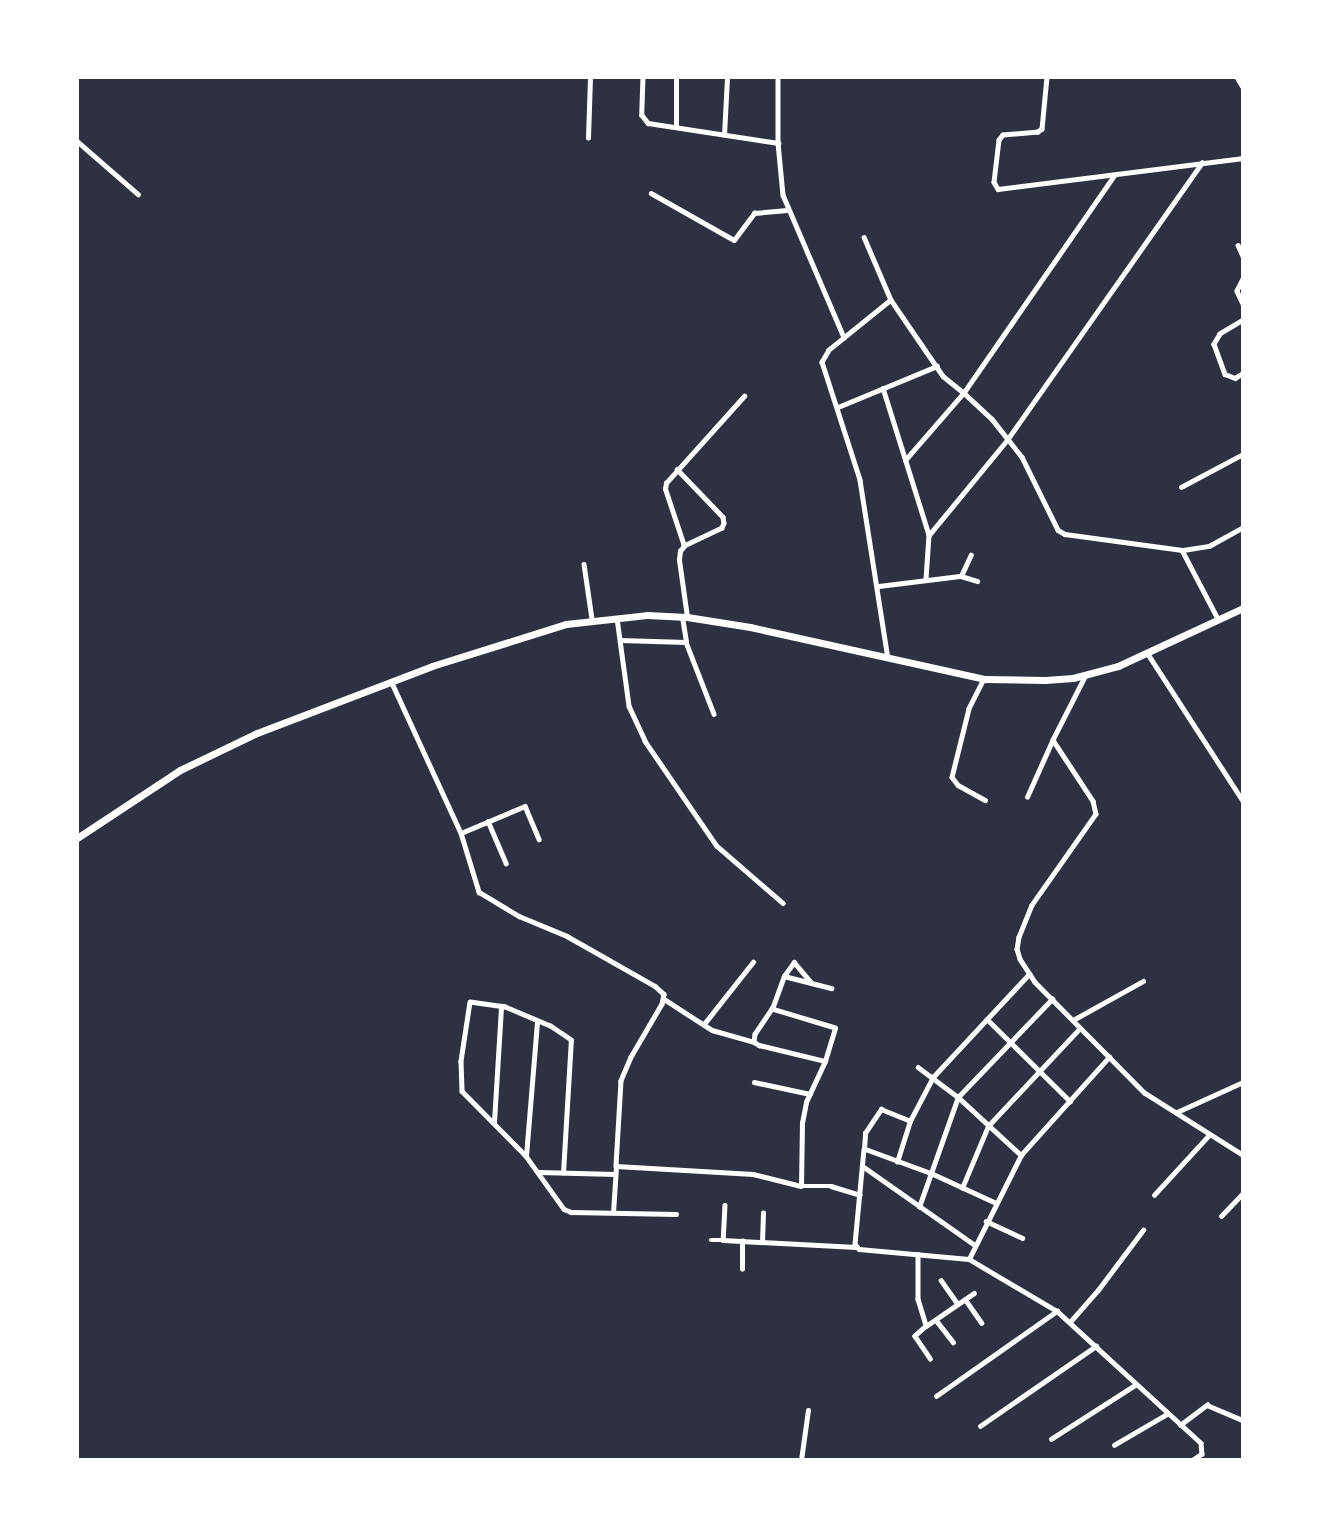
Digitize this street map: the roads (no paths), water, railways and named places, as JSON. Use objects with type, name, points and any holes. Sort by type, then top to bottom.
[{"type":"highway","points":[[77,838],[144,792],[257,733],[529,633],[592,619],[685,617],[750,626],[985,679],[1045,680],[1086,675],[1148,654],[1243,608]]},
{"type":"street","points":[[588,138],[590,77]]},
{"type":"street","points":[[643,77],[644,120],[651,124],[778,143]]},
{"type":"street","points":[[676,127],[677,77]]},
{"type":"street","points":[[724,135],[727,77]]},
{"type":"street","points":[[778,77],[780,174],[787,210],[844,337]]},
{"type":"street","points":[[1046,77],[1042,129],[1038,132],[1000,137],[995,184],[1002,189],[1243,158]]},
{"type":"street","points":[[1237,77],[1243,87]]},
{"type":"street","points":[[77,142],[138,194]]},
{"type":"street","points":[[929,535],[1007,440],[1202,163]]},
{"type":"street","points":[[906,460],[964,393],[1115,175]]},
{"type":"street","points":[[652,193],[734,240],[754,213],[787,210]]},
{"type":"street","points":[[864,237],[891,300],[950,383],[992,419],[1031,470],[1062,533],[1182,550],[1209,546],[1243,527]]},
{"type":"street","points":[[1238,245],[1243,256]]},
{"type":"street","points":[[1243,279],[1237,291],[1243,304]]},
{"type":"street","points":[[888,658],[855,458],[822,362],[829,350],[891,300]]},
{"type":"street","points":[[1243,320],[1220,334],[1214,344],[1225,374],[1235,378],[1243,373]]},
{"type":"street","points":[[838,407],[937,366]]},
{"type":"street","points":[[883,388],[929,535],[926,579]]},
{"type":"street","points":[[684,546],[664,489],[677,469],[744,396]]},
{"type":"street","points":[[1181,487],[1243,454]]},
{"type":"street","points":[[677,469],[723,517],[724,523],[722,528],[684,546],[679,560],[686,642],[713,714]]},
{"type":"street","points":[[1182,550],[1218,620]]},
{"type":"street","points":[[961,576],[971,555]]},
{"type":"street","points":[[584,564],[592,619]]},
{"type":"street","points":[[878,586],[961,576],[977,581]]},
{"type":"street","points":[[617,617],[632,714],[663,769],[717,846],[783,903]]},
{"type":"street","points":[[620,640],[686,642]]},
{"type":"street","points":[[1148,654],[1243,801]]},
{"type":"street","points":[[1027,797],[1086,675]]},
{"type":"street","points":[[985,679],[969,709],[953,777],[958,785],[985,800]]},
{"type":"street","points":[[392,683],[461,833],[474,881],[483,895],[519,916],[567,936],[662,990],[664,999],[621,1081],[613,1213]]},
{"type":"street","points":[[1053,740],[1093,801],[1096,814],[1032,905],[1017,949],[1029,974],[1146,1093],[1209,1135],[1242,1153]]},
{"type":"street","points":[[461,833],[525,806],[539,838]]},
{"type":"street","points":[[488,821],[506,863]]},
{"type":"street","points":[[704,1024],[752,962]]},
{"type":"street","points":[[754,1042],[760,1025],[772,1009],[784,976],[794,962],[811,982]]},
{"type":"street","points":[[897,1161],[910,1121],[933,1077],[1029,974]]},
{"type":"street","points":[[784,976],[831,988]]},
{"type":"street","points":[[1073,1020],[1143,981]]},
{"type":"street","points":[[664,999],[733,1038],[825,1060]]},
{"type":"street","points":[[919,1207],[958,1097],[1012,1045],[1052,999]]},
{"type":"street","points":[[563,1172],[572,1043],[564,1033],[537,1021],[501,1006],[473,1001],[467,1005],[460,1076],[462,1091],[526,1156],[568,1211],[676,1214]]},
{"type":"street","points":[[494,1122],[501,1006]]},
{"type":"street","points":[[772,1009],[833,1026],[836,1034],[810,1094],[802,1123],[801,1186]]},
{"type":"street","points":[[988,1019],[1070,1101]]},
{"type":"street","points":[[526,1156],[537,1021]]},
{"type":"street","points":[[962,1188],[988,1126],[1081,1028]]},
{"type":"street","points":[[969,1259],[1021,1155],[1109,1057]]},
{"type":"street","points":[[918,1067],[958,1097],[1021,1155]]},
{"type":"street","points":[[754,1082],[810,1094]]},
{"type":"street","points":[[1176,1112],[1243,1082]]},
{"type":"street","points":[[856,1247],[865,1133],[881,1109],[888,1109],[910,1121]]},
{"type":"street","points":[[1154,1195],[1209,1135]]},
{"type":"street","points":[[864,1149],[932,1174],[995,1203]]},
{"type":"street","points":[[616,1166],[753,1174],[801,1186],[831,1186],[860,1195]]},
{"type":"street","points":[[864,1167],[975,1245]]},
{"type":"street","points":[[539,1172],[615,1174]]},
{"type":"street","points":[[1221,1216],[1243,1194]]},
{"type":"street","points":[[723,1240],[725,1205]]},
{"type":"street","points":[[762,1242],[763,1213]]},
{"type":"street","points":[[986,1221],[1022,1238]]},
{"type":"street","points":[[1070,1322],[1143,1230]]},
{"type":"street","points":[[711,1240],[856,1247],[969,1259],[1070,1322],[1167,1415],[1201,1443],[1202,1454],[1196,1459]]},
{"type":"street","points":[[742,1241],[742,1269]]},
{"type":"street","points":[[918,1254],[918,1299],[926,1326]]},
{"type":"street","points":[[941,1280],[958,1304]]},
{"type":"street","points":[[930,1358],[915,1336],[974,1293]]},
{"type":"street","points":[[965,1299],[982,1323]]},
{"type":"street","points":[[936,1396],[1056,1311]]},
{"type":"street","points":[[936,1320],[953,1342]]},
{"type":"street","points":[[981,1426],[1096,1346]]},
{"type":"street","points":[[1051,1439],[1135,1385]]},
{"type":"street","points":[[1180,1425],[1207,1405],[1243,1420]]},
{"type":"street","points":[[801,1460],[808,1410]]},
{"type":"street","points":[[1114,1445],[1167,1415]]}]
